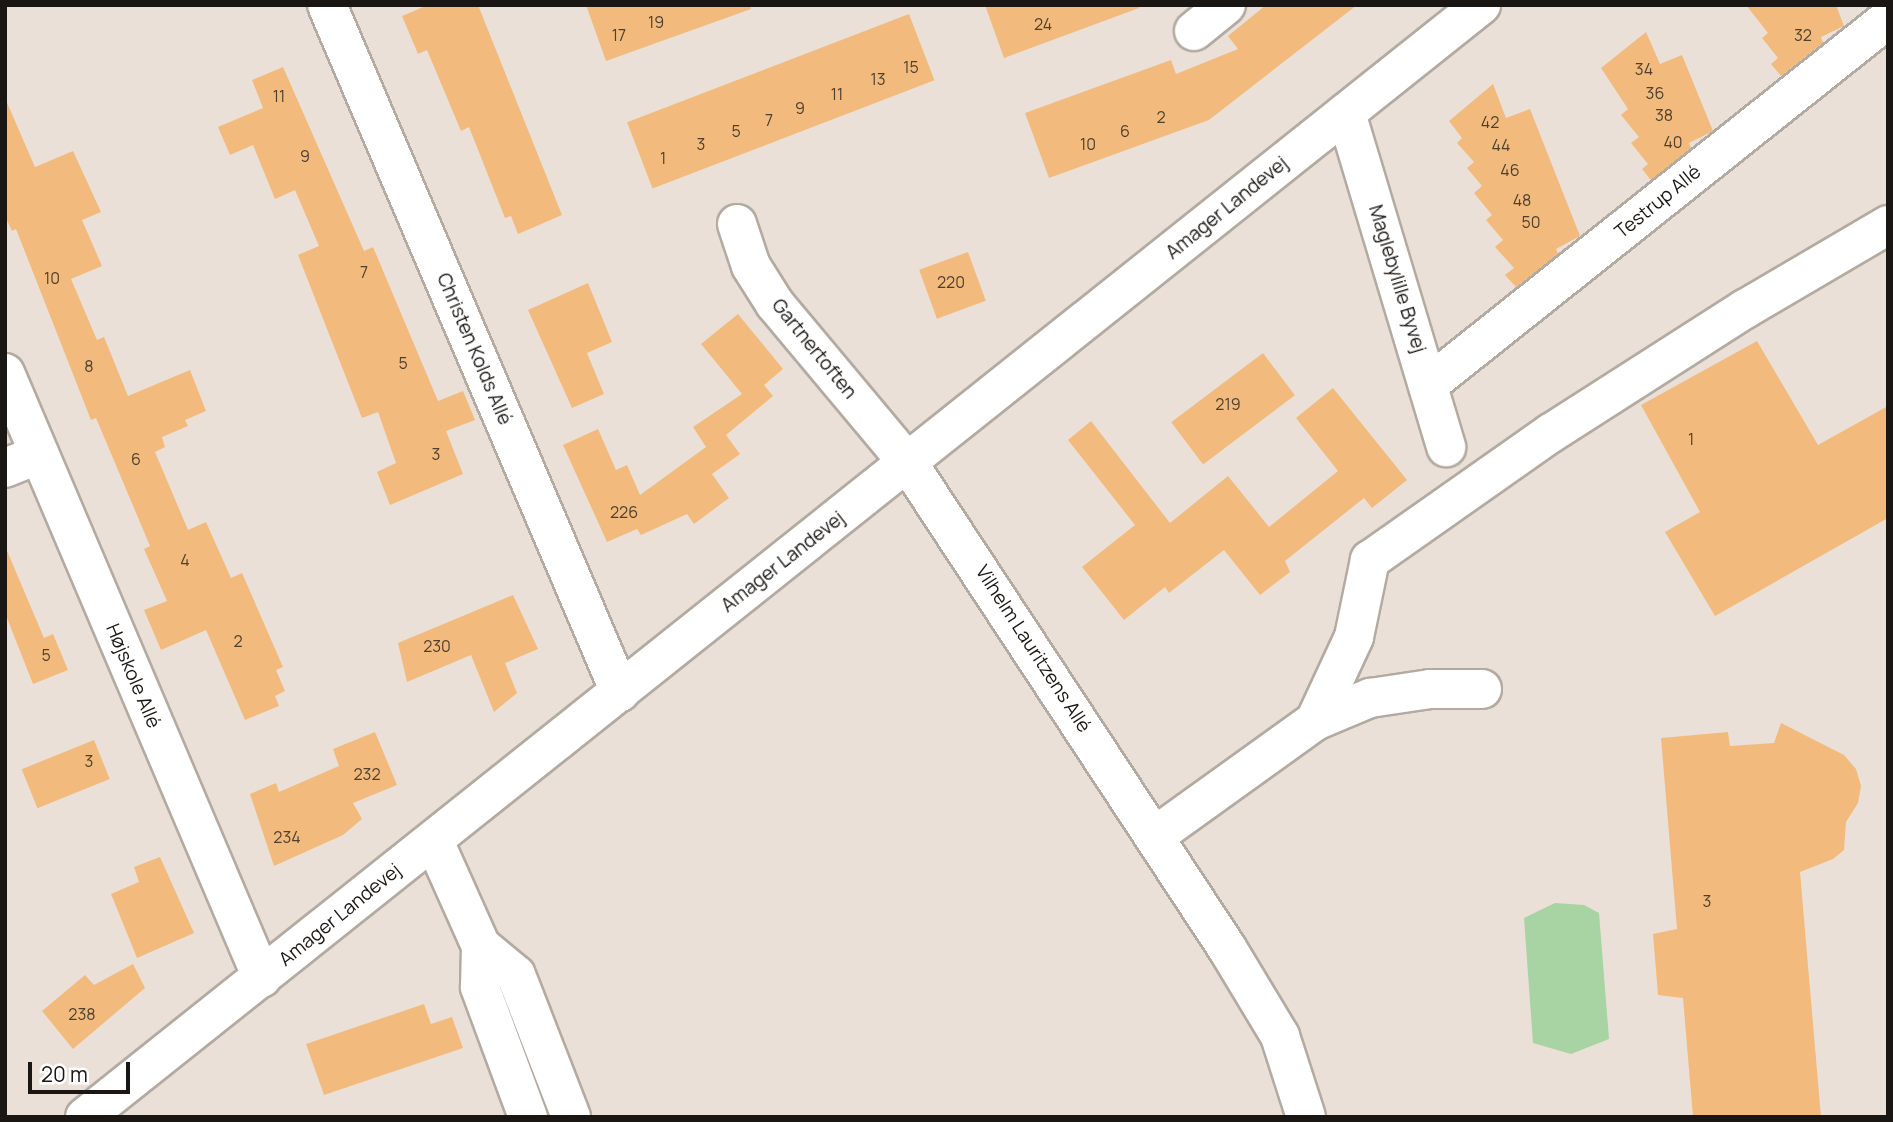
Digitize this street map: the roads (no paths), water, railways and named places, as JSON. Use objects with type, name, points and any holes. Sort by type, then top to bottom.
[{"type":"street","name":"Christen Kolds Allé","points":[[327,5],[620,692]]},
{"type":"street","points":[[1194,31],[1226,5]]},
{"type":"street","name":"Amager Landevej","points":[[85,1117],[1481,5]]},
{"type":"street","name":"Testrup Allé","points":[[1428,385],[1888,19]]},
{"type":"street","name":"Maglebylille Byvej","points":[[1346,113],[1446,447]]},
{"type":"street","name":"Gartnertoften","points":[[737,224],[751,266],[775,304],[908,463]]},
{"type":"street","points":[[1315,721],[1353,637],[1370,560],[1551,433],[1745,309],[1888,225]]},
{"type":"street","name":"Højskole Allé","points":[[5,373],[22,461],[262,978]]},
{"type":"street","name":"Vilhelm Lauritzens Allé","points":[[908,463],[1155,836],[1280,1035],[1306,1117]]},
{"type":"street","points":[[1155,836],[1315,721],[1370,698],[1430,689],[1482,689]]},
{"type":"street","points":[[434,841],[481,946],[480,987],[519,1114]]},
{"type":"street","points":[[481,946],[516,975],[571,1117]]}]
